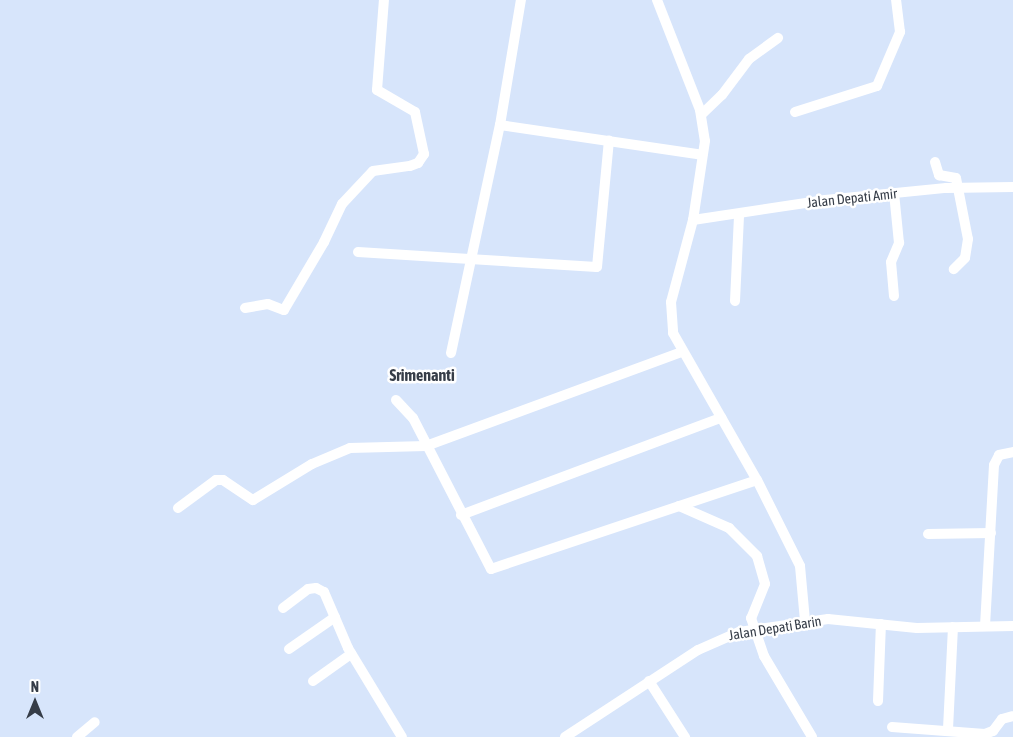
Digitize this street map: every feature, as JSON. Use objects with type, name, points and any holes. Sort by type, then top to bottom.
[{"type":"street","points":[[245,308],[268,304],[284,310],[348,197],[373,171],[418,164],[424,154],[415,112],[377,90],[384,0]]},
{"type":"street","points":[[450,353],[500,125],[521,0]]},
{"type":"street","points":[[657,0],[701,114],[702,155],[693,220],[670,317],[681,352],[757,480],[800,566],[804,621]]},
{"type":"street","points":[[795,112],[878,86],[900,32],[896,0]]},
{"type":"street","points":[[701,114],[722,95],[749,59],[778,38]]},
{"type":"street","points":[[500,125],[702,155]]},
{"type":"street","points":[[358,252],[597,267],[608,141]]},
{"type":"street","points":[[935,162],[939,175],[955,176],[958,188],[968,248],[965,258],[954,269]]},
{"type":"street","name":"Jalan Depati Amir","points":[[693,220],[739,215],[786,205],[894,193],[958,188],[1013,187]]},
{"type":"street","points":[[894,193],[899,243],[891,262],[894,296]]},
{"type":"street","points":[[735,301],[739,215]]},
{"type":"street","points":[[178,508],[216,480],[223,480],[253,500],[312,464],[350,448],[426,446],[681,352]]},
{"type":"street","points":[[396,400],[413,418],[461,515],[491,569],[757,480]]},
{"type":"street","points":[[461,515],[721,418]]},
{"type":"street","points":[[985,626],[995,462],[999,455],[1013,452]]},
{"type":"street","points":[[679,506],[729,528],[757,556],[765,579],[752,614],[756,630],[764,656],[812,737]]},
{"type":"street","points":[[928,534],[991,532]]},
{"type":"street","points":[[283,608],[316,588],[324,592],[351,654],[402,737]]},
{"type":"street","points":[[289,649],[335,617]]},
{"type":"street","name":"Jalan Depati Barin","points":[[565,737],[649,681],[724,635],[804,621],[953,627],[1013,626]]},
{"type":"street","points":[[878,701],[881,624]]},
{"type":"street","points":[[948,729],[953,627]]},
{"type":"street","points":[[313,681],[351,654]]},
{"type":"street","points":[[649,681],[685,737]]},
{"type":"street","points":[[892,727],[990,733],[1002,719],[1013,716]]},
{"type":"street","points":[[77,737],[95,722]]},
{"type":"district","name":"Srimenanti","points":[[422,375]]}]
